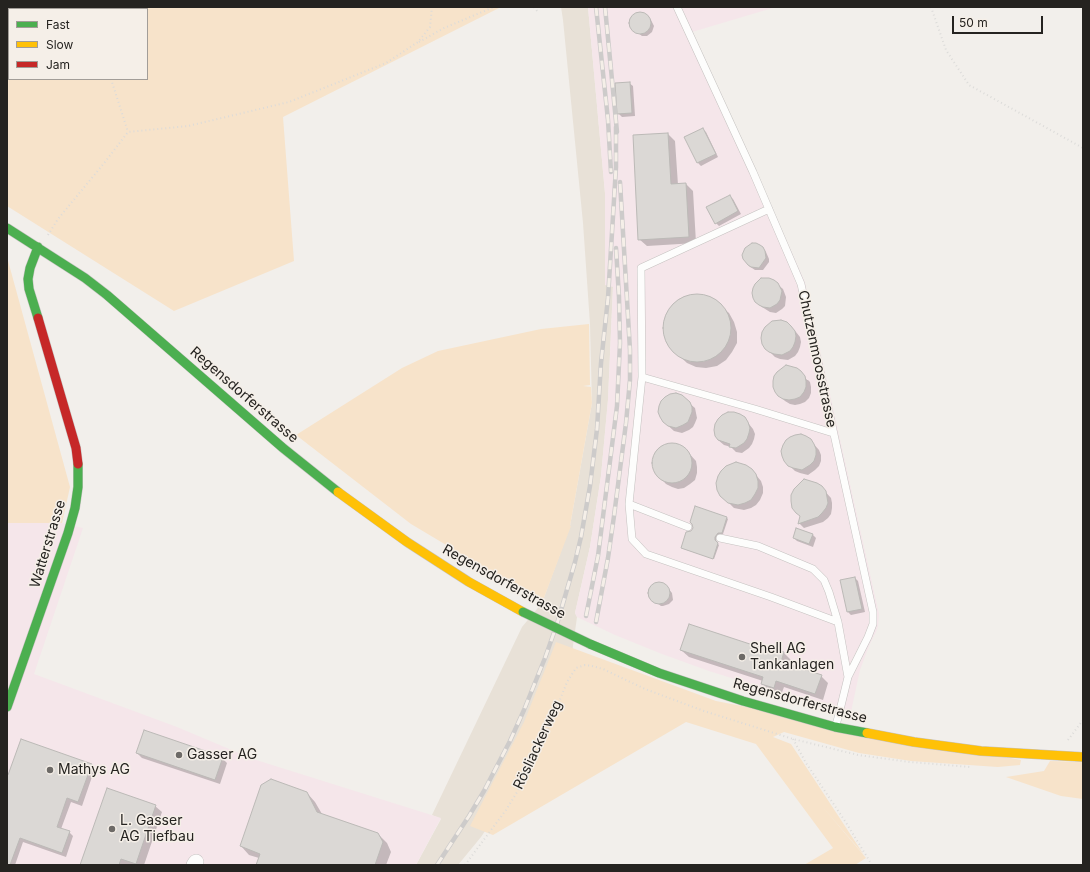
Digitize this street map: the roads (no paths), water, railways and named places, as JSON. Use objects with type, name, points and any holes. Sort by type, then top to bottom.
[{"type":"street","name":"Regensdorferstrasse","points":[[7,228],[85,278],[107,295],[283,448],[346,499],[407,542],[469,582],[523,612],[590,644],[659,673],[743,701],[835,727],[914,742],[981,751],[1083,757]]},
{"type":"street","name":"Watterstrasse","points":[[7,707],[68,533],[75,508],[78,487],[76,448],[28,289],[30,268],[38,247]]},
{"type":"lane","name":"Chutzenmoosstrasse","points":[[677,7],[753,172],[801,284],[873,612],[873,624],[848,677],[840,714],[835,727]]},
{"type":"lane","points":[[769,209],[641,268],[642,376],[629,504],[632,539],[646,554],[838,622]]},
{"type":"lane","points":[[642,376],[833,433]]},
{"type":"lane","points":[[629,504],[688,527]]},
{"type":"lane","points":[[720,538],[758,546],[813,569],[824,580],[838,622],[848,677]]},
{"type":"railway","points":[[596,7],[608,120],[611,172]]},
{"type":"railway","points":[[605,7],[617,132]]},
{"type":"railway","points":[[437,865],[484,791],[510,741],[545,658],[557,624],[575,562],[590,486],[597,429],[601,363],[608,298],[616,167],[616,127]]},
{"type":"railway","points":[[596,622],[614,516],[630,380],[630,350],[620,182]]},
{"type":"railway","points":[[586,616],[598,556],[617,406],[620,343],[616,248]]},
{"type":"place","name":"Shell AG Tankanlagen","points":[[742,657]]},
{"type":"place","name":"Gasser AG","points":[[179,755]]},
{"type":"place","name":"Mathys AG","points":[[50,770]]},
{"type":"place","name":"L. Gasser AG Tiefbau","points":[[112,829]]}]
